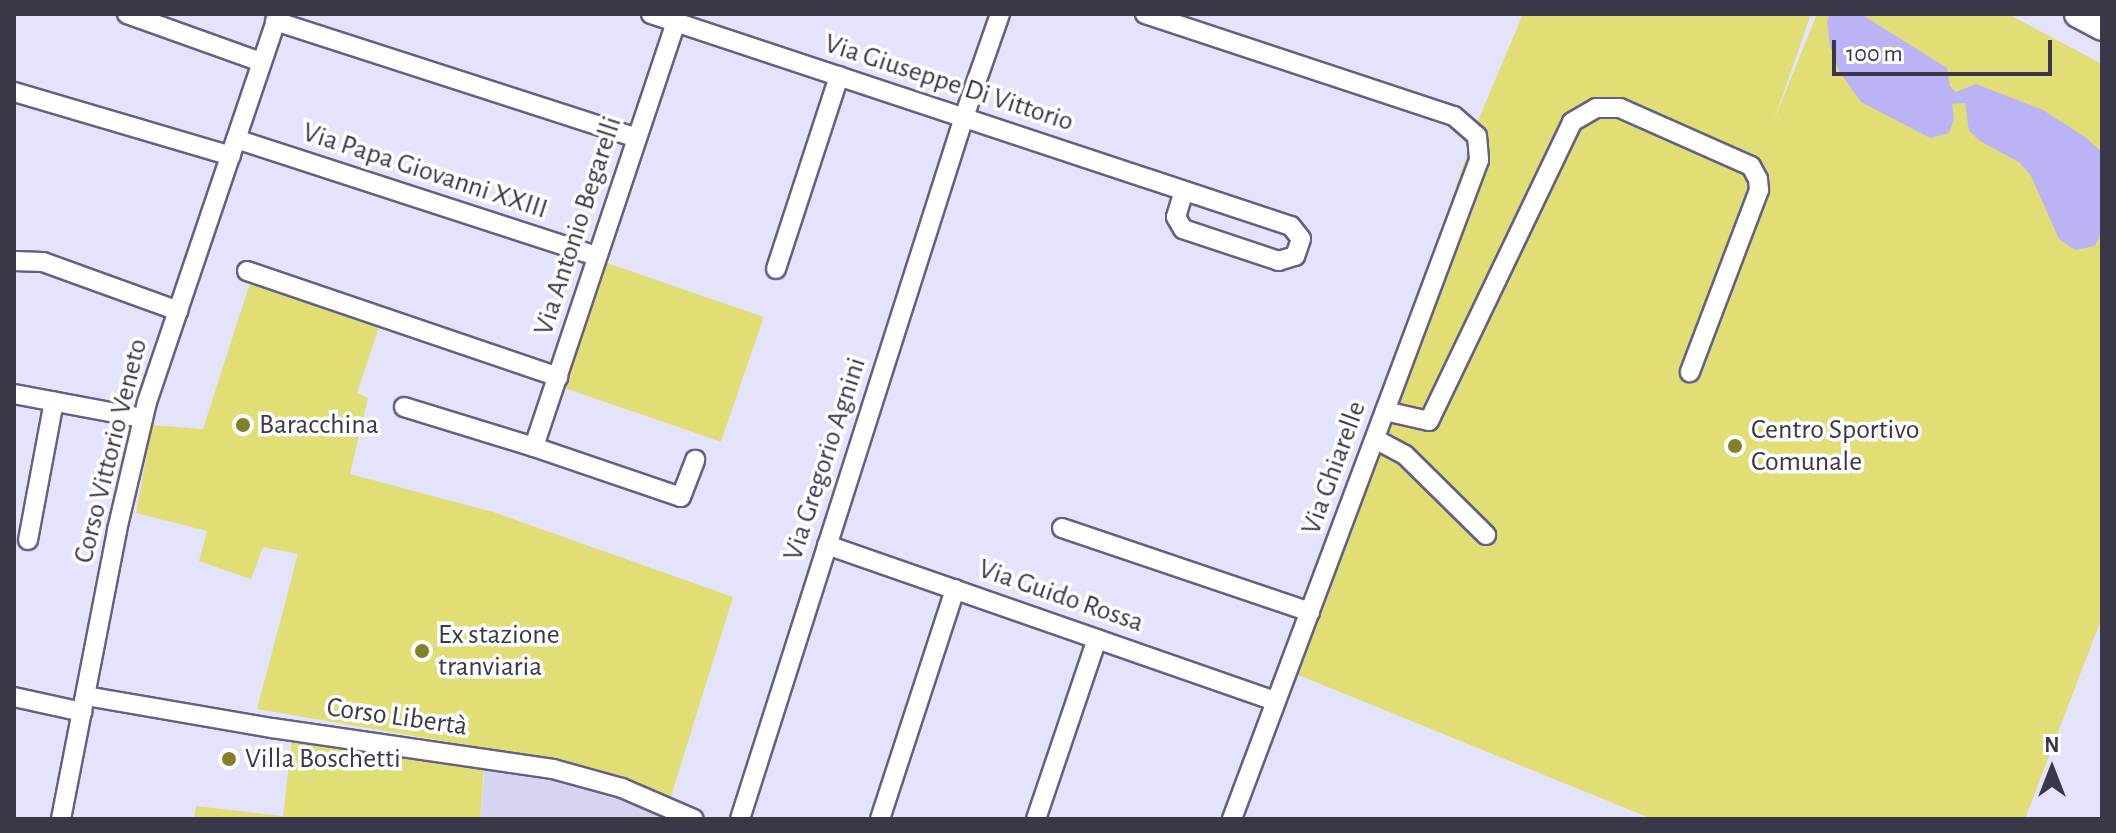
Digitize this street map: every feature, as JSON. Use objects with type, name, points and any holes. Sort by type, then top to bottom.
[{"type":"highway","points":[[2078,14],[2102,27]]},
{"type":"street","points":[[127,14],[261,62]]},
{"type":"street","name":"Via Giuseppe Di Vittorio","points":[[651,14],[1291,226],[1301,239],[1295,256],[1279,261],[1183,229],[1176,217],[1184,191]]},
{"type":"street","name":"Via Gregorio Agnini","points":[[740,819],[964,117],[1000,14]]},
{"type":"street","name":"Via Ghiarelle","points":[[1145,14],[1454,116],[1477,136],[1479,160],[1232,819]]},
{"type":"street","points":[[276,17],[637,138]]},
{"type":"street","name":"Corso Vittorio Veneto","points":[[61,819],[142,418],[276,17]]},
{"type":"street","name":"Via Antonio Begarelli","points":[[534,447],[676,22]]},
{"type":"street","points":[[776,269],[839,76]]},
{"type":"street","name":"Via Papa Giovanni XXIII","points":[[14,92],[234,148],[597,256]]},
{"type":"street","points":[[1385,411],[1429,421],[1572,122],[1596,108],[1620,108],[1751,166],[1758,179],[1759,190],[1690,372]]},
{"type":"street","points":[[14,261],[43,262],[178,311]]},
{"type":"street","points":[[247,271],[558,377]]},
{"type":"street","points":[[14,394],[142,418]]},
{"type":"street","points":[[28,540],[54,401]]},
{"type":"street","points":[[404,407],[681,497],[695,460]]},
{"type":"street","points":[[1375,439],[1405,455],[1486,535]]},
{"type":"street","points":[[1062,528],[1310,612]]},
{"type":"street","name":"Via Guido Rossa","points":[[827,545],[1276,701]]},
{"type":"street","points":[[880,819],[955,589]]},
{"type":"street","points":[[1036,819],[1097,639]]},
{"type":"street","name":"Corso Libertà","points":[[14,697],[272,728],[553,769],[622,788],[694,819]]},
{"type":"shaded area","name":"Centro Sportivo Comunale","points":[[1523,14],[1811,14],[1773,123],[1817,14],[2008,14],[2102,64],[2102,617],[2025,819],[1652,819],[1296,674],[1344,516],[1480,116]]},
{"type":"shaded area","points":[[1830,14],[1861,14],[1947,68],[1950,86],[1956,92],[1976,84],[2043,110],[2085,137],[2102,152],[2102,230],[2095,246],[2075,250],[2059,239],[2031,176],[2019,162],[1980,141],[1969,131],[1965,103],[1952,104],[1954,119],[1949,133],[1930,138],[1861,102],[1839,71],[1830,46],[1827,22]]},
{"type":"shaded area","points":[[604,262],[764,317],[721,442],[561,387]]},
{"type":"shaded area","points":[[250,283],[379,327],[357,393],[368,398],[350,474],[493,512],[733,597],[668,806],[518,754],[257,709],[298,554],[263,547],[251,579],[199,561],[207,531],[136,513],[152,425],[203,429]]},
{"type":"shaded area","points":[[292,740],[484,767],[480,819],[194,819],[196,806],[283,816]]},
{"type":"shaded area","points":[[487,749],[518,754],[611,784],[689,819],[480,819]]},
{"type":"place","name":"Baracchina","points":[[243,425]]},
{"type":"place","name":"Centro Sportivo Comunale","points":[[1735,446]]},
{"type":"place","name":"Ex stazione tranviaria","points":[[422,651]]},
{"type":"place","name":"Villa Boschetti","points":[[229,759]]}]
